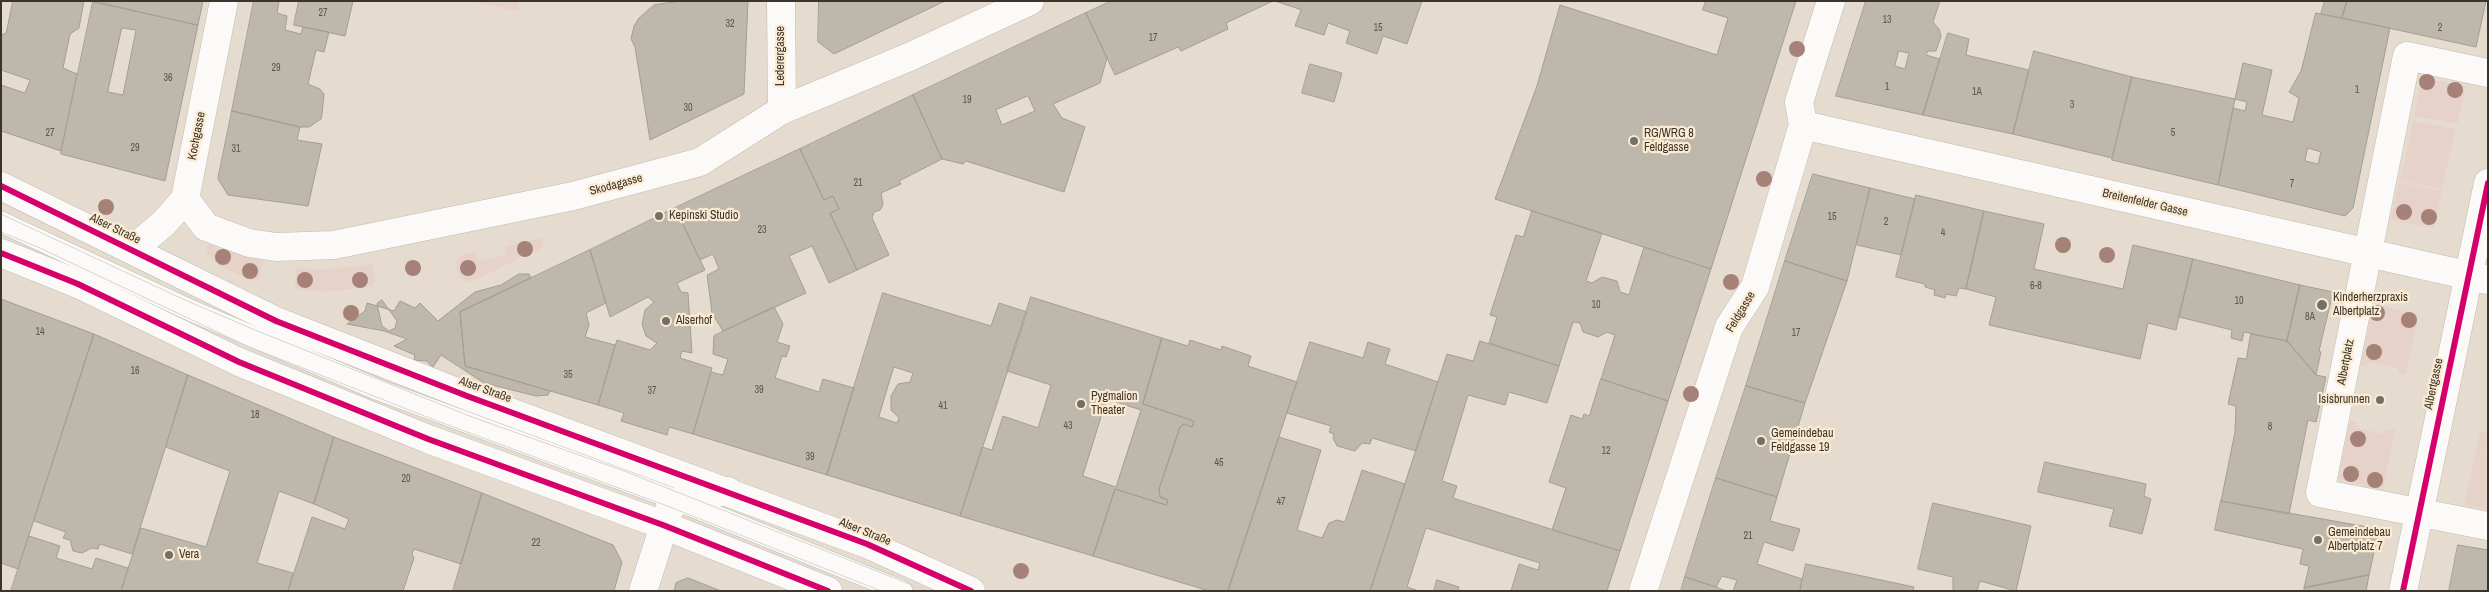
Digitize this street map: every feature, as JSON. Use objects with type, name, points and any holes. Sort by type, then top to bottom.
[{"type":"street","name":"Kochgasse","points":[[185,199],[224,1]]},
{"type":"street","name":"Lederergasse","points":[[781,1],[782,110]]},
{"type":"street","name":"Skodagasse","points":[[185,199],[206,227],[249,243],[276,247],[334,245],[573,196],[700,162],[782,110],[909,57],[1030,1]]},
{"type":"street","name":"Feldgasse","points":[[1643,591],[1729,327],[1755,287],[1803,125],[1800,102],[1831,1]]},
{"type":"street","name":"Albertplatz","points":[[2488,73],[2408,56],[2320,493],[2418,514],[2488,526]]},
{"type":"street","name":"Breitenfelder Gasse","points":[[1803,125],[2478,278]]},
{"type":"street","name":"Albertgasse","points":[[2403,591],[2418,514],[2478,278],[2488,183]]},
{"type":"street","name":"Alser Straße","points":[[1,186],[133,249],[276,321],[467,396],[867,544],[971,591]]},
{"type":"street","points":[[133,249],[164,223],[185,199]]},
{"type":"street","points":[[1,253],[78,284],[239,362],[428,439],[663,525],[828,591]]},
{"type":"street","points":[[643,591],[670,507],[686,496],[728,491]]},
{"type":"lane","points":[[1,222],[251,337],[379,390],[679,501],[902,591]]},
{"type":"shaded area","points":[[470,1],[520,1],[518,11]]},
{"type":"shaded area","points":[[2422,78],[2466,86],[2457,124],[2414,116]]},
{"type":"shaded area","points":[[2413,121],[2456,129],[2442,189],[2400,181]]},
{"type":"shaded area","points":[[2399,182],[2442,191],[2434,228],[2391,220]]},
{"type":"shaded area","points":[[542,238],[544,247],[525,257],[523,255],[515,259],[515,261],[470,282],[459,277],[456,265],[458,258],[464,254],[476,251],[478,261],[506,255],[505,246]]},
{"type":"shaded area","points":[[210,243],[218,249],[263,261],[259,279],[254,281],[218,264],[208,254],[206,247]]},
{"type":"shaded area","points":[[372,264],[376,280],[373,286],[322,291],[302,290],[295,287],[296,267],[317,270]]},
{"type":"shaded area","points":[[2374,305],[2404,311],[2414,317],[2417,322],[2406,374],[2398,373],[2398,368],[2369,362],[2367,366],[2361,365]]},
{"type":"shaded area","points":[[2350,421],[2357,423],[2357,428],[2384,434],[2386,429],[2395,430],[2383,490],[2338,479]]},
{"type":"shaded area","points":[[2480,431],[2488,433],[2485,455],[2488,455],[2488,510],[2464,505]]},
{"type":"building","points":[[13,1],[84,1],[79,28],[70,34],[63,68],[77,74],[61,151],[1,131],[1,85],[25,93],[30,80],[1,70],[1,35],[6,33]]},
{"type":"building","points":[[93,1],[203,1],[198,25]]},
{"type":"building","points":[[254,1],[279,1],[277,13],[287,16],[285,30],[301,34],[303,27],[329,32],[324,52],[316,50],[308,84],[320,89],[324,94],[321,119],[309,127],[300,127],[232,111]]},
{"type":"building","points":[[299,1],[353,1],[345,36],[294,25]]},
{"type":"building","points":[[682,1],[748,1],[744,94],[650,140],[635,47],[631,39],[634,26],[639,18],[654,5]]},
{"type":"building","points":[[819,1],[945,1],[834,54],[818,42]]},
{"type":"building","points":[[1111,1],[1273,1],[1226,23],[1228,29],[1181,51],[1178,47],[1115,75],[1086,13]]},
{"type":"building","points":[[1275,1],[1422,1],[1407,44],[1383,36],[1377,54],[1346,43],[1350,31],[1328,23],[1324,35],[1295,26],[1301,10]]},
{"type":"building","name":"RG/WRG 8 Feldgasse","points":[[1706,1],[1796,1],[1711,269],[1495,199],[1537,86],[1560,5],[1717,55],[1728,18],[1703,10]]},
{"type":"building","points":[[1866,1],[1940,1],[1933,22],[1939,29],[1941,36],[1936,51],[1928,51],[1926,55],[1940,59],[1923,115],[1836,96]],"holes":[[[1899,51],[1909,53],[1905,69],[1895,66]]]},
{"type":"building","points":[[2325,1],[2347,1],[2342,18],[2321,14]]},
{"type":"building","points":[[2347,1],[2486,1],[2476,47],[2342,18]]},
{"type":"building","points":[[93,2],[198,25],[165,181],[61,154]],"holes":[[[122,28],[136,30],[123,95],[108,92]]]},
{"type":"building","points":[[1086,13],[1107,58],[1100,83],[1053,104],[1062,118],[1085,127],[1064,192],[966,161],[963,164],[942,159],[913,95]],"holes":[[[1028,96],[1035,111],[1002,125],[996,110]]]},
{"type":"building","points":[[2316,13],[2390,28],[2353,208],[2345,216],[2218,185],[2233,108],[2245,111],[2247,102],[2235,99],[2243,63],[2272,70],[2262,115],[2293,122],[2299,98],[2289,92],[2301,71]],"holes":[[[2308,148],[2321,152],[2318,164],[2305,161]]]},
{"type":"building","points":[[1948,33],[1969,39],[1966,55],[2029,70],[2013,134],[1923,115]]},
{"type":"building","points":[[2034,51],[2132,77],[2112,158],[2013,134]]},
{"type":"building","points":[[1310,64],[1342,73],[1334,102],[1302,93]]},
{"type":"building","points":[[2132,77],[2235,99],[2218,185],[2112,160]]},
{"type":"building","points":[[913,95],[942,159],[899,181],[901,184],[881,193],[883,205],[880,210],[874,212],[872,218],[889,255],[857,270],[830,213],[839,209],[833,196],[824,200],[800,149]]},
{"type":"building","points":[[232,111],[300,127],[297,140],[322,144],[308,206],[228,195],[218,179]]},
{"type":"building","points":[[800,149],[824,200],[833,196],[839,209],[830,213],[857,270],[829,283],[812,246],[789,256],[806,293],[723,331],[712,313],[707,275],[719,269],[713,254],[700,260],[675,208]]},
{"type":"building","points":[[1813,174],[1870,188],[1847,281],[1785,261]]},
{"type":"building","points":[[1870,188],[1915,199],[1901,255],[1857,245]]},
{"type":"building","points":[[1916,195],[1984,211],[1966,289],[1959,288],[1956,296],[1946,294],[1945,298],[1934,295],[1935,290],[1925,287],[1925,284],[1896,277]]},
{"type":"building","name":"Alserhof","points":[[675,208],[705,270],[677,283],[681,292],[688,293],[692,353],[682,351],[680,358],[712,368],[693,434],[669,427],[667,435],[621,421],[624,413],[598,405],[617,340],[650,350],[657,343],[646,336],[642,324],[645,310],[654,302],[648,297],[610,317],[590,250]]},
{"type":"building","points":[[1532,211],[1602,233],[1586,281],[1592,283],[1602,277],[1617,281],[1620,292],[1629,295],[1644,247],[1711,269],[1668,401],[1601,379],[1615,335],[1607,332],[1598,337],[1583,332],[1580,323],[1573,322],[1559,366],[1489,343],[1497,317],[1490,315],[1516,235],[1523,237]]},
{"type":"building","points":[[1984,211],[2044,224],[2034,269],[2123,289],[2133,245],[2193,259],[2176,330],[2148,323],[2140,359],[1989,325],[1996,297],[1966,289]]},
{"type":"building","points":[[590,250],[606,303],[586,313],[589,325],[585,337],[615,345],[598,405],[465,366],[460,312]]},
{"type":"building","points":[[2193,259],[2300,285],[2287,341],[2244,332],[2242,341],[2231,338],[2232,330],[2179,317]]},
{"type":"building","points":[[1785,261],[1847,281],[1805,403],[1746,386]]},
{"type":"building","points":[[519,274],[529,274],[531,278],[460,312],[465,366],[550,391],[548,395],[536,396],[484,383],[441,355],[433,367],[426,361],[414,360],[415,355],[394,346],[407,339],[384,331],[347,324],[365,311],[367,303],[394,311],[400,301],[415,308],[420,303],[438,321],[475,292],[501,285]]},
{"type":"building","points":[[2300,285],[2333,292],[2319,351],[2321,352],[2316,375],[2287,341]]},
{"type":"building","points":[[883,293],[991,326],[999,303],[1027,312],[960,516],[827,475]],"holes":[[[894,367],[913,373],[910,382],[898,384],[891,396],[891,410],[899,418],[897,423],[879,417]]]},
{"type":"building","points":[[1031,297],[1162,338],[1143,404],[1194,421],[1192,427],[1184,424],[1180,427],[1159,489],[1160,497],[1168,500],[1166,505],[1115,489],[1093,556],[960,516],[982,447],[992,450],[1003,416],[1038,428],[1051,385],[1007,371]],"holes":[[[1107,399],[1141,410],[1116,487],[1083,476]]]},
{"type":"building","points":[[1,299],[94,334],[18,569],[1,563]]},
{"type":"building","points":[[382,300],[397,321],[395,328],[389,331],[382,326],[377,304]]},
{"type":"building","points":[[774,307],[783,324],[777,342],[790,346],[786,357],[782,356],[775,378],[819,392],[823,379],[854,388],[827,475],[693,434],[711,372],[723,375],[728,359],[713,354],[714,336]]},
{"type":"building","points":[[94,334],[188,375],[132,554],[100,544],[98,549],[92,548],[82,553],[73,551],[70,540],[63,538],[66,532],[34,521]]},
{"type":"building","points":[[2251,334],[2287,341],[2316,375],[2326,377],[2316,422],[2308,420],[2289,514],[2221,501],[2235,432],[2236,406],[2228,404],[2238,358],[2246,359]]},
{"type":"building","points":[[1162,338],[1188,346],[1190,340],[1221,350],[1222,346],[1251,356],[1248,366],[1297,382],[1228,591],[1209,591],[1093,556],[1115,489],[1166,505],[1168,500],[1160,497],[1159,489],[1180,427],[1184,424],[1192,427],[1194,421],[1143,404]]},
{"type":"building","points":[[1480,341],[1559,366],[1547,403],[1509,392],[1505,405],[1468,395],[1442,481],[1457,486],[1453,498],[1620,551],[1607,591],[1511,591],[1519,564],[1538,570],[1540,563],[1426,528],[1407,587],[1419,591],[1370,591],[1447,354],[1473,361]]},
{"type":"building","points":[[1310,342],[1363,358],[1368,342],[1390,349],[1385,364],[1438,382],[1416,451],[1372,438],[1370,444],[1362,443],[1355,451],[1337,446],[1333,438],[1334,434],[1329,432],[1331,426],[1287,413]]},
{"type":"building","points":[[188,375],[334,437],[314,504],[279,491],[257,563],[293,573],[288,591],[121,591],[141,528],[206,547],[230,471],[166,447]]},
{"type":"building","points":[[1601,379],[1668,401],[1620,551],[1552,530],[1566,488],[1549,482],[1571,415],[1582,419],[1584,414],[1589,416]]},
{"type":"building","name":"Gemeindebau Feldgasse 19","points":[[1746,386],[1805,403],[1777,497],[1716,478]]},
{"type":"building","points":[[334,437],[482,493],[461,564],[414,549],[412,554],[414,558],[403,591],[288,591],[312,517],[345,529],[349,519],[314,504]]},
{"type":"building","points":[[1279,437],[1321,450],[1297,530],[1322,538],[1329,523],[1337,520],[1345,522],[1362,470],[1405,484],[1370,591],[1228,591]]},
{"type":"building","points":[[2045,462],[2146,484],[2144,496],[2151,499],[2142,534],[2109,526],[2114,509],[2038,492]]},
{"type":"building","points":[[1716,478],[1777,497],[1770,521],[1800,529],[1793,551],[1764,542],[1757,564],[1802,579],[1800,591],[1733,591],[1737,580],[1722,576],[1716,587],[1685,577]]},
{"type":"building","points":[[482,493],[613,545],[622,562],[614,591],[453,591]]},
{"type":"building","name":"Gemeindebau Albertplatz 7","points":[[2221,501],[2379,529],[2369,575],[2304,588],[2309,566],[2300,564],[2303,549],[2215,530]]},
{"type":"building","points":[[1933,503],[2031,526],[2016,591],[1980,581],[1977,591],[1953,591],[1953,577],[1918,569]]},
{"type":"building","points":[[29,536],[60,546],[56,558],[92,569],[96,558],[128,568],[121,591],[11,591]]},
{"type":"building","points":[[2458,545],[2488,550],[2488,591],[2449,591]]},
{"type":"building","points":[[1806,564],[1914,587],[1913,591],[1800,591]]},
{"type":"building","points":[[2369,575],[2366,591],[2304,591],[2304,588]]},
{"type":"building","points":[[1685,577],[1716,587],[1726,591],[1681,591]]},
{"type":"building","points":[[688,578],[721,591],[674,591],[676,583]]},
{"type":"building","points":[[1437,580],[1459,587],[1458,591],[1434,591]]},
{"type":"tram line","points":[[1,214],[185,300],[255,330],[472,417],[624,471],[927,591]]},
{"type":"tram line","points":[[1,232],[40,248],[247,346],[432,419],[670,507],[881,591]]},
{"type":"cycle path","points":[[2403,591],[2488,183]]},
{"type":"cycle path","points":[[1,186],[276,321],[467,396],[867,544],[971,591]]},
{"type":"cycle path","points":[[1,253],[78,284],[239,362],[428,439],[663,525],[828,591]]},
{"type":"place","name":"RG/WRG 8 Feldgasse","points":[[1634,141]]},
{"type":"place","name":"Kepinski Studio","points":[[659,216]]},
{"type":"place","name":"Kinderherzpraxis Albertplatz","points":[[2322,305]]},
{"type":"place","name":"Alserhof","points":[[666,321]]},
{"type":"place","name":"Isisbrunnen","points":[[2380,400]]},
{"type":"place","name":"Pygmalion Theater","points":[[1081,404]]},
{"type":"place","name":"Gemeindebau Feldgasse 19","points":[[1761,441]]},
{"type":"place","name":"Gemeindebau Albertplatz 7","points":[[2318,540]]},
{"type":"place","name":"Vera","points":[[169,555]]}]
